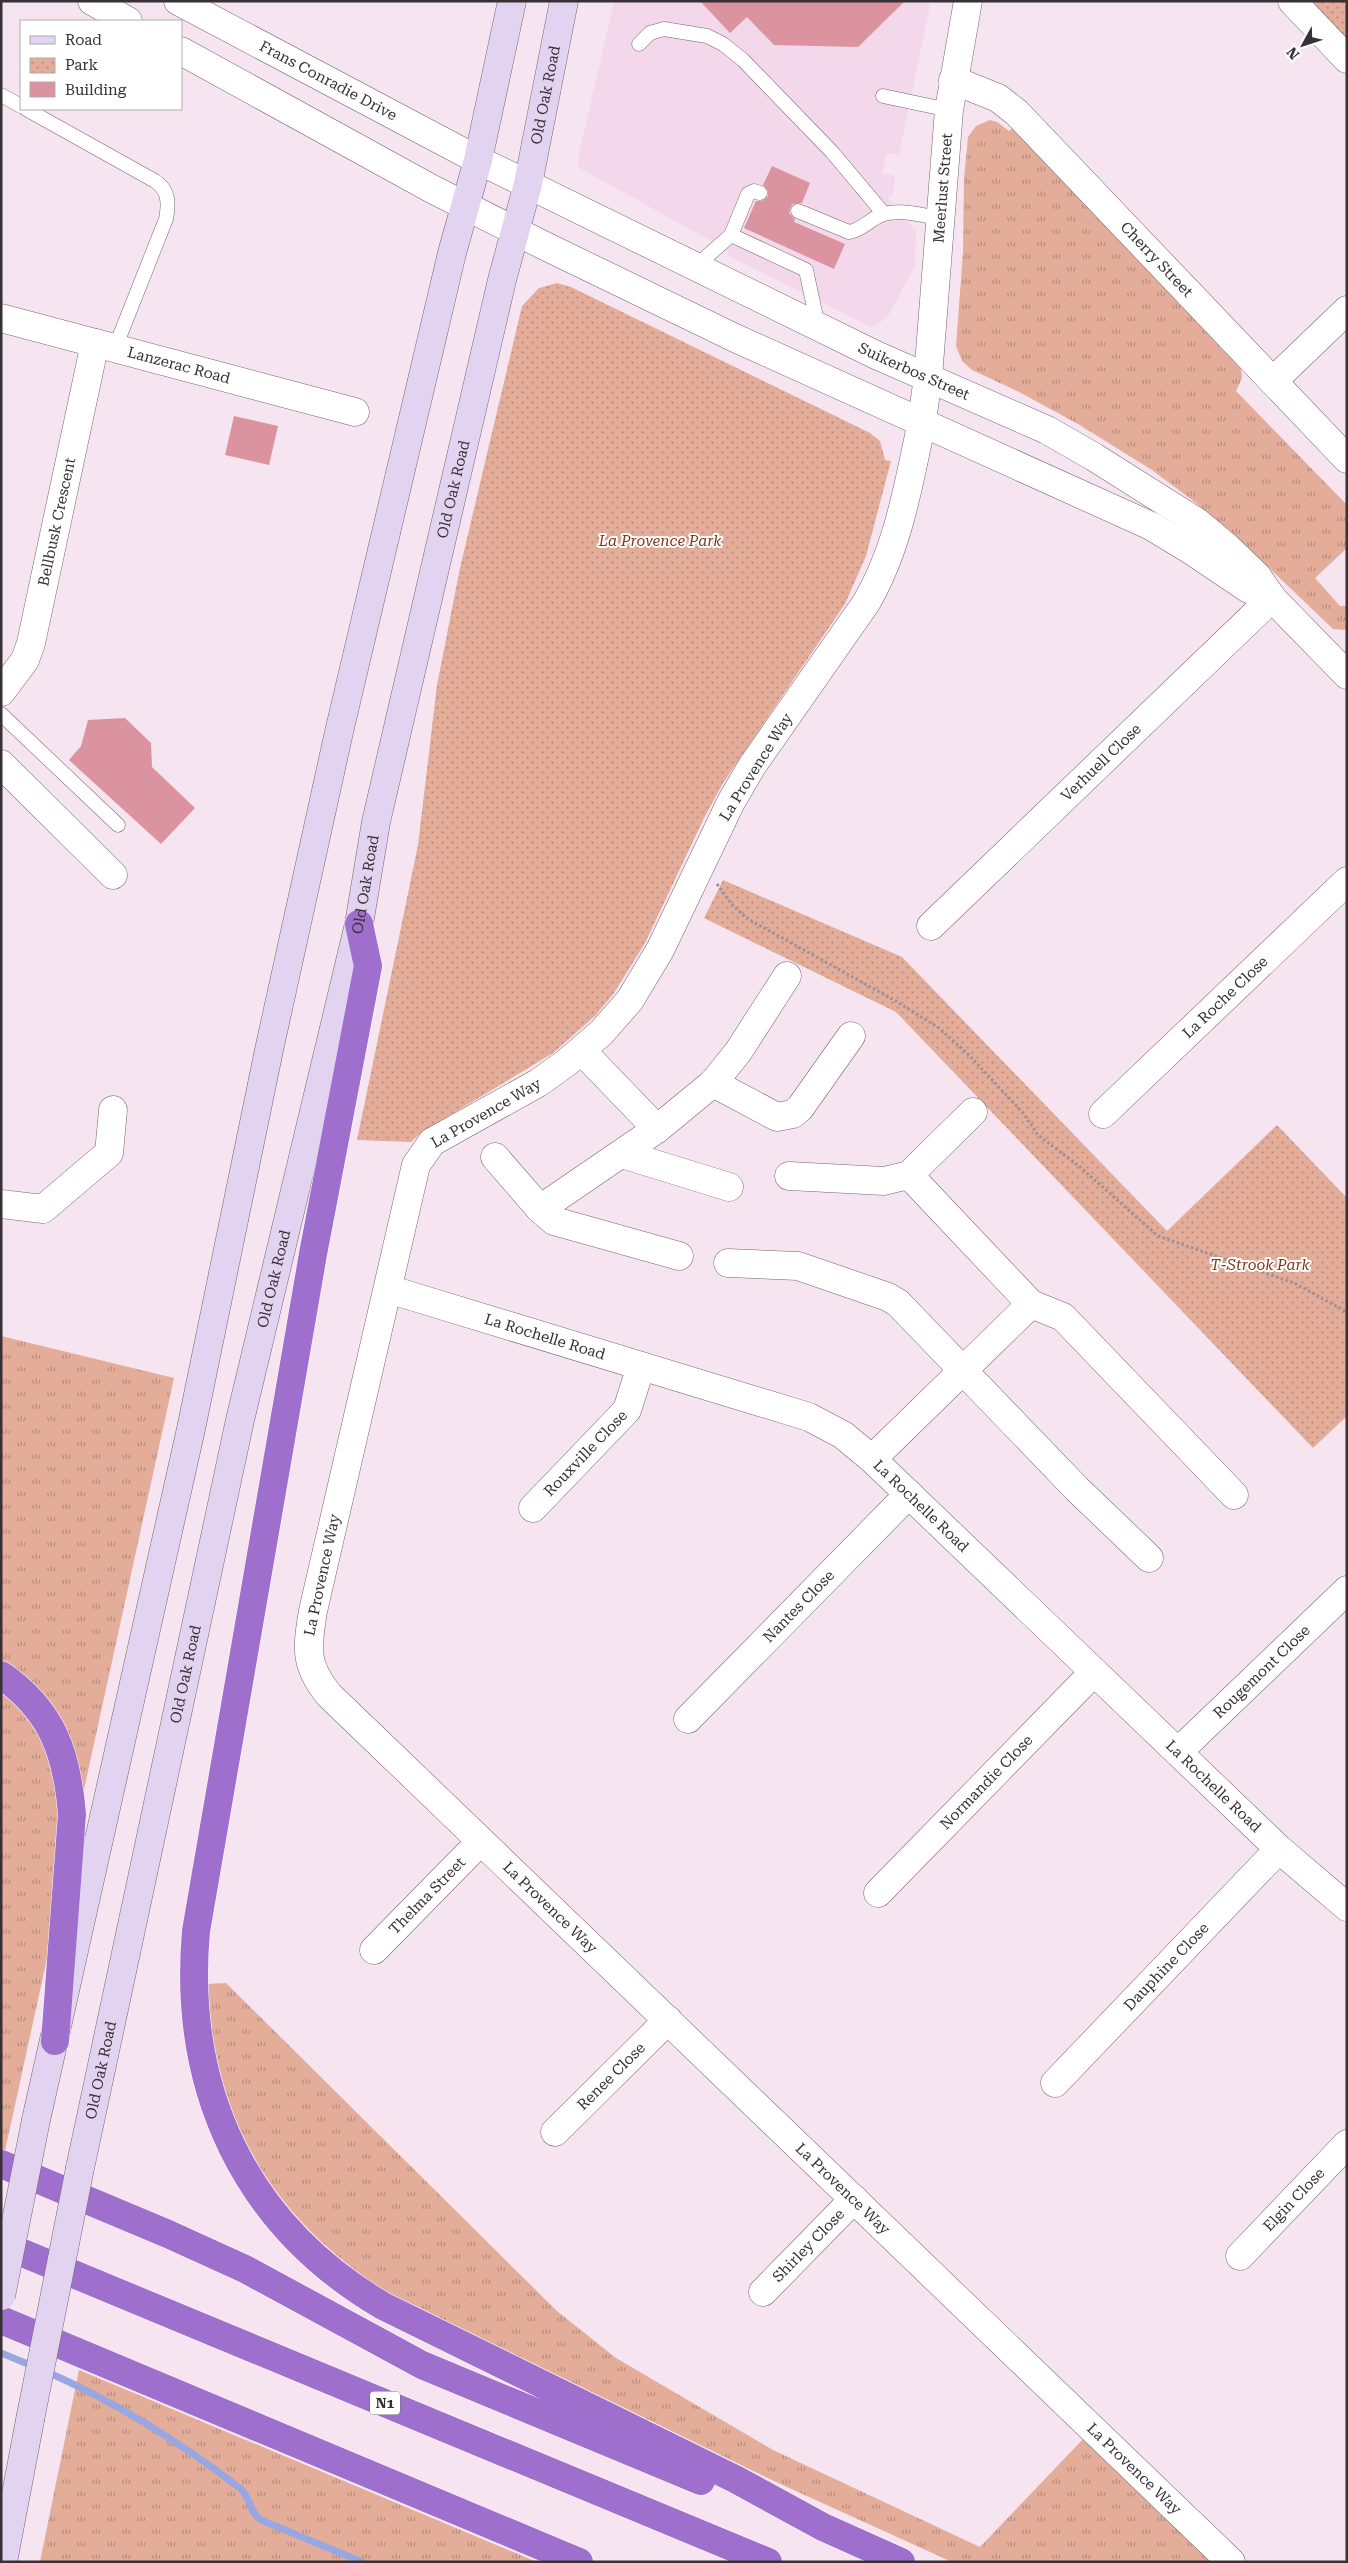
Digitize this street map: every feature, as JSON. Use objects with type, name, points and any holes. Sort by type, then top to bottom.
[{"type":"highway","points":[[359,924],[368,966],[314,1254],[196,1931],[193,1968],[195,2020],[200,2057],[212,2103],[243,2169],[266,2202],[294,2238],[351,2288],[383,2306],[735,2479],[823,2527],[901,2562]]},
{"type":"highway","points":[[1,1675],[24,1693],[47,1724],[59,1746],[69,1777],[71,1824],[54,2041]]},
{"type":"highway","points":[[1,2164],[168,2234],[244,2269],[422,2365],[740,2498],[823,2527]]},
{"type":"highway","name":"N1","points":[[1,2244],[768,2562]]},
{"type":"highway","points":[[1,2320],[579,2562]]},
{"type":"main road","points":[[1,2296],[36,2120],[191,1429],[271,1040],[332,761],[464,204],[478,160],[512,1]]},
{"type":"main road","name":"Old Oak Road","points":[[3,2562],[80,2168],[240,1420],[359,924],[376,822],[514,230],[528,184],[564,1]]},
{"type":"street","points":[[92,1],[126,20]]},
{"type":"street","name":"Frans Conradie Drive","points":[[178,1],[478,160],[528,184]]},
{"type":"street","name":"Meerlust Street","points":[[922,421],[928,377],[950,110],[968,1]]},
{"type":"street","points":[[1292,1],[1347,59]]},
{"type":"street","points":[[182,52],[432,189],[464,204]]},
{"type":"street","name":"Cherry Street","points":[[954,80],[998,98],[1017,113],[1347,459]]},
{"type":"street","name":"Suikerbos Street","points":[[528,184],[818,326],[1047,430],[1148,489],[1197,522],[1228,548],[1257,576],[1272,598],[1343,662]]},
{"type":"street","name":"Suikerbos Street","points":[[464,204],[735,338],[859,396],[922,421],[954,439],[1101,502],[1159,530],[1247,588],[1272,598]]},
{"type":"street","points":[[1272,381],[1347,310]]},
{"type":"street","name":"Lanzerac Road","points":[[1,318],[355,412]]},
{"type":"street","name":"Bellbusk Crescent","points":[[1,692],[24,660],[31,643],[105,346]]},
{"type":"street","name":"La Provence Way","points":[[922,421],[900,516],[880,577],[855,619],[752,766],[727,809],[641,984],[614,1019],[582,1051],[538,1083],[441,1136],[426,1148],[416,1165],[313,1611],[307,1648],[313,1673],[328,1695],[1231,2562]]},
{"type":"street","name":"Verhuell Close","points":[[931,926],[1272,598]]},
{"type":"street","points":[[1,764],[113,875]]},
{"type":"street","name":"La Roche Close","points":[[1103,1114],[1347,882]]},
{"type":"street","points":[[540,1209],[657,1129],[713,1083],[738,1052],[788,976]]},
{"type":"street","points":[[713,1083],[777,1117],[793,1114],[806,1100],[851,1036]]},
{"type":"street","points":[[582,1051],[657,1129]]},
{"type":"street","points":[[1,1204],[44,1209],[109,1152],[113,1110]]},
{"type":"street","points":[[789,1176],[884,1182],[909,1175],[974,1112]]},
{"type":"street","points":[[622,1154],[729,1187]]},
{"type":"street","points":[[495,1157],[540,1209],[561,1224],[679,1256]]},
{"type":"street","points":[[909,1175],[1031,1304],[1063,1317],[1234,1495]]},
{"type":"street","points":[[728,1263],[798,1266],[892,1299],[1077,1489],[1149,1558]]},
{"type":"street","name":"La Rochelle Road","points":[[388,1289],[822,1422],[843,1435],[909,1494],[1278,1849],[1347,1906]]},
{"type":"street","points":[[872,1459],[1031,1304]]},
{"type":"street","name":"Rouxville Close","points":[[533,1508],[627,1410],[641,1366]]},
{"type":"street","name":"Nantes Close","points":[[688,1719],[909,1494]]},
{"type":"street","name":"Rougemont Close","points":[[1178,1752],[1347,1590]]},
{"type":"street","name":"Normandie Close","points":[[878,1893],[1094,1672]]},
{"type":"street","name":"Thelma Street","points":[[374,1950],[481,1841]]},
{"type":"street","name":"Dauphine Close","points":[[1055,2083],[1278,1849]]},
{"type":"street","name":"Renee Close","points":[[555,2132],[668,2020]]},
{"type":"street","name":"Elgin Close","points":[[1240,2256],[1347,2144]]},
{"type":"street","name":"Shirley Close","points":[[764,2292],[854,2199]]},
{"type":"lane","points":[[639,44],[650,33],[664,28],[707,36],[723,44],[743,60],[820,140],[884,214]]},
{"type":"lane","points":[[1,95],[20,105]]},
{"type":"lane","points":[[883,96],[950,110]]},
{"type":"lane","points":[[28,110],[155,181],[167,194],[168,207],[166,219],[105,346]]},
{"type":"lane","points":[[695,267],[731,235],[748,194],[754,191],[760,193]]},
{"type":"lane","points":[[798,210],[825,229],[849,232],[857,231],[884,214],[893,212],[941,218]]},
{"type":"lane","points":[[731,235],[809,264],[818,326]]},
{"type":"lane","points":[[1,714],[118,825]]},
{"type":"path","points":[[697,871],[720,886],[733,906],[748,919],[894,1000],[938,1028],[969,1055],[1024,1113],[1038,1135],[1080,1167],[1158,1236],[1294,1283],[1347,1312]]},
{"type":"shaded area","points":[[614,1],[931,1],[899,155],[887,153],[882,173],[895,176],[893,194],[888,198],[916,231],[915,266],[887,318],[871,327],[727,255],[729,251],[578,167],[578,159]]},
{"type":"green space","points":[[1310,1],[1347,1],[1347,40]]},
{"type":"green space","points":[[990,120],[997,122],[1009,131],[1013,128],[1241,367],[1242,378],[1236,391],[1347,505],[1347,548],[1315,578],[1340,606],[1347,606],[1347,630],[1333,629],[1238,538],[1152,470],[1078,424],[1019,392],[972,370],[962,361],[956,346],[963,252],[964,178],[968,137],[976,126]]},
{"type":"green space","name":"La Provence Park","points":[[557,283],[571,287],[870,433],[880,441],[885,460],[891,461],[866,556],[845,604],[723,783],[704,818],[645,943],[614,993],[595,1016],[553,1053],[422,1132],[411,1142],[357,1140],[418,845],[437,685],[460,568],[522,306],[539,288]]},
{"type":"green space","name":"T-Strook Park","points":[[723,880],[902,957],[1167,1231],[1277,1125],[1347,1198],[1347,1416],[1313,1448],[896,1012],[704,918]]},
{"type":"green space","points":[[1,1336],[174,1378],[1,2169]]},
{"type":"green space","points":[[226,1983],[557,2311],[616,2358],[773,2450],[980,2547],[1084,2438],[1214,2562],[952,2562],[776,2482],[385,2291],[345,2262],[311,2231],[281,2198],[256,2161],[237,2122],[222,2079],[212,2033],[208,1984]]},
{"type":"green space","points":[[79,2370],[537,2562],[40,2562]]},
{"type":"building","points":[[700,1],[905,1],[858,47],[774,45],[747,17],[730,33]]},
{"type":"building","points":[[772,166],[810,183],[802,203],[792,204],[789,213],[795,219],[794,222],[845,244],[834,269],[744,228],[756,201],[762,201],[768,196],[768,191],[763,185]]},
{"type":"building","points":[[234,416],[278,426],[269,465],[225,455]]},
{"type":"building","points":[[125,718],[151,743],[152,767],[195,808],[161,844],[69,760],[81,746],[88,720]]},
{"type":"waterway","points":[[1,2353],[35,2367]]},
{"type":"waterway","points":[[45,2371],[97,2396],[147,2424],[195,2455],[241,2489],[254,2513],[261,2520],[362,2562]]}]
